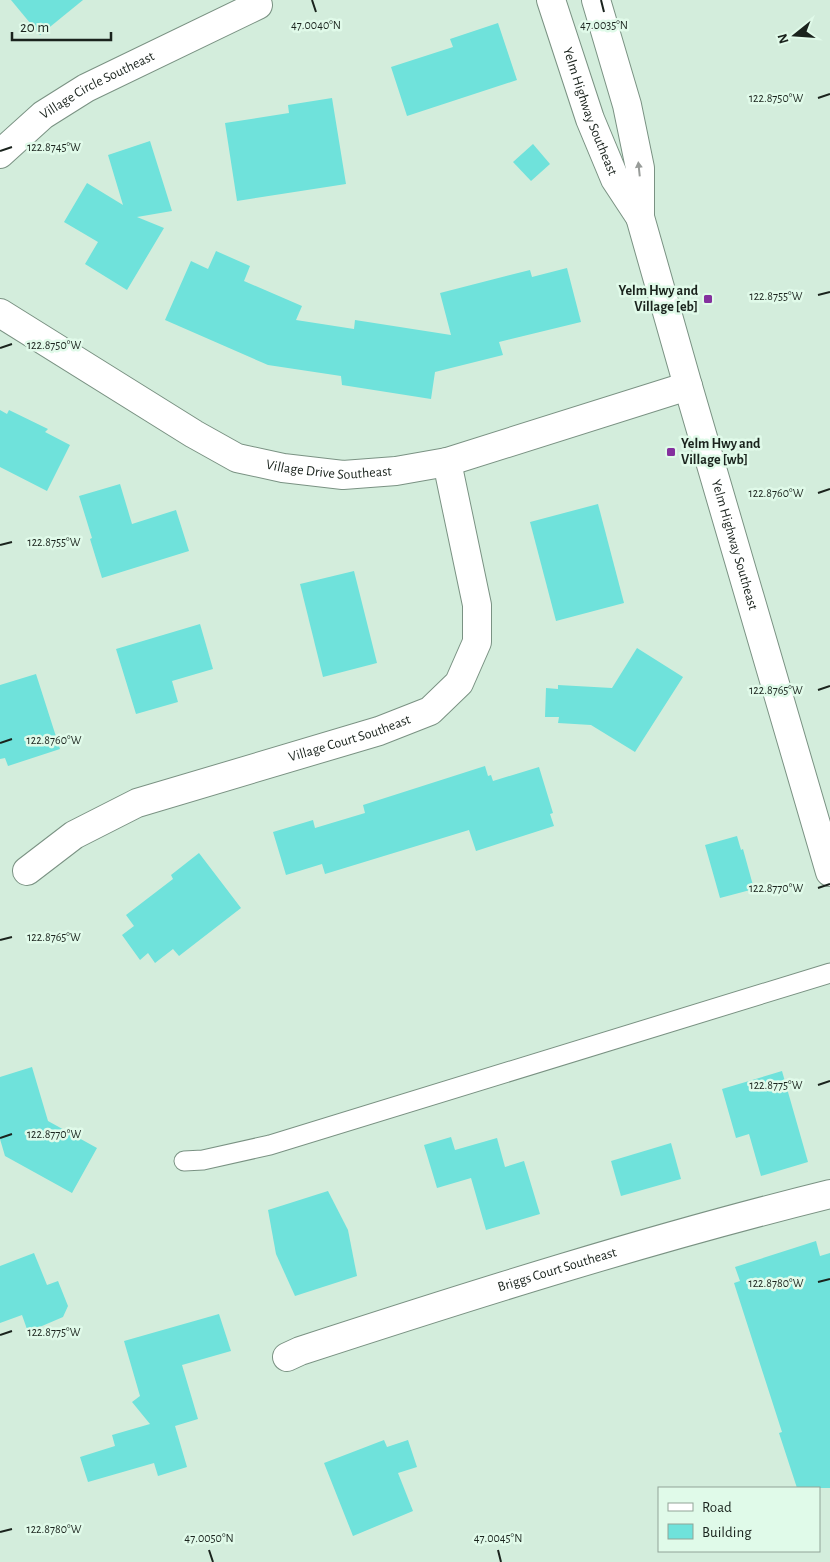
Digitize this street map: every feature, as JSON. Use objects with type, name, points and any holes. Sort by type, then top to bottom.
[{"type":"street","name":"Yelm Highway Southeast","points":[[551,0],[590,119],[615,179],[640,217]]},
{"type":"street","name":"Yelm Highway Southeast","points":[[596,0],[627,105],[640,168],[640,217],[830,872]]},
{"type":"street","name":"Village Circle Southeast","points":[[0,154],[43,115],[86,88],[258,5]]},
{"type":"street","name":"Village Drive Southeast","points":[[0,313],[194,434],[238,458],[283,468],[343,475],[396,471],[447,462],[688,386]]},
{"type":"street","name":"Village Court Southeast","points":[[27,871],[74,835],[137,803],[379,730],[430,711],[448,694],[459,683],[477,642],[478,605],[447,462]]},
{"type":"street","name":"Briggs Court Southeast","points":[[287,1357],[300,1351],[420,1312],[737,1217],[830,1194]]},
{"type":"lane","points":[[184,1161],[203,1160],[270,1145],[830,973]]},
{"type":"building","points":[[11,0],[83,0],[40,35]]},
{"type":"building","points":[[498,23],[517,80],[407,116],[391,67],[453,47],[450,39]]},
{"type":"building","points":[[332,98],[346,184],[237,201],[225,123],[289,113],[288,105]]},
{"type":"building","points":[[150,141],[172,211],[137,217],[164,228],[127,290],[85,264],[98,242],[64,222],[87,183],[123,205],[108,155]]},
{"type":"building","points":[[533,144],[550,164],[531,181],[513,162]]},
{"type":"building","points":[[216,251],[250,266],[244,281],[302,306],[296,320],[354,329],[355,320],[451,335],[440,293],[530,270],[532,277],[567,268],[581,322],[499,342],[503,355],[435,372],[431,399],[342,385],[341,376],[268,365],[165,320],[191,261],[208,269]]},
{"type":"building","points":[[0,410],[7,414],[9,410],[48,429],[45,432],[70,445],[47,491],[0,467]]},
{"type":"building","points":[[120,484],[132,524],[176,510],[189,551],[102,578],[79,496]]},
{"type":"building","points":[[598,504],[624,603],[556,621],[530,522]]},
{"type":"building","points":[[354,571],[377,663],[323,677],[300,584]]},
{"type":"building","points":[[200,624],[213,669],[172,681],[178,702],[136,714],[116,649]]},
{"type":"building","points":[[637,648],[683,677],[635,752],[591,725],[558,723],[559,717],[545,717],[546,688],[558,689],[558,685],[612,688]]},
{"type":"building","points":[[36,674],[60,749],[8,766],[5,758],[0,759],[0,685]]},
{"type":"building","points":[[485,766],[488,776],[491,775],[493,781],[539,767],[553,813],[550,814],[554,826],[476,851],[469,830],[325,874],[322,864],[286,875],[273,832],[313,820],[315,828],[365,813],[363,805]]},
{"type":"building","points":[[737,836],[741,850],[743,849],[754,889],[720,898],[705,845]]},
{"type":"building","points":[[199,853],[241,908],[179,956],[173,949],[155,963],[148,953],[140,960],[122,935],[134,926],[126,915],[173,879],[171,875]]},
{"type":"building","points":[[32,1067],[48,1121],[97,1148],[72,1193],[5,1156],[0,1139],[0,1077]]},
{"type":"building","points":[[782,1071],[808,1162],[761,1176],[749,1134],[736,1138],[722,1089]]},
{"type":"building","points":[[451,1137],[455,1150],[497,1138],[505,1167],[524,1161],[540,1214],[486,1230],[471,1178],[437,1188],[424,1145]]},
{"type":"building","points":[[671,1143],[681,1179],[621,1196],[611,1161]]},
{"type":"building","points":[[328,1191],[348,1230],[357,1276],[295,1296],[276,1254],[268,1210]]},
{"type":"building","points":[[816,1241],[820,1256],[830,1253],[830,1488],[797,1487],[779,1433],[782,1432],[734,1283],[740,1281],[735,1267]]},
{"type":"building","points":[[34,1253],[47,1285],[58,1281],[68,1306],[63,1317],[28,1332],[22,1315],[0,1323],[0,1266]]},
{"type":"building","points":[[219,1314],[231,1351],[182,1365],[198,1419],[175,1426],[187,1467],[158,1476],[154,1463],[88,1482],[80,1457],[115,1446],[112,1435],[150,1424],[132,1402],[140,1396],[124,1341]]},
{"type":"building","points":[[384,1440],[387,1447],[408,1440],[417,1467],[398,1473],[413,1511],[353,1536],[324,1463]]},
{"type":"place","name":"Yelm Hwy and Village [eb]","points":[[708,299]]},
{"type":"place","name":"Yelm Hwy and Village [wb]","points":[[671,452]]}]
